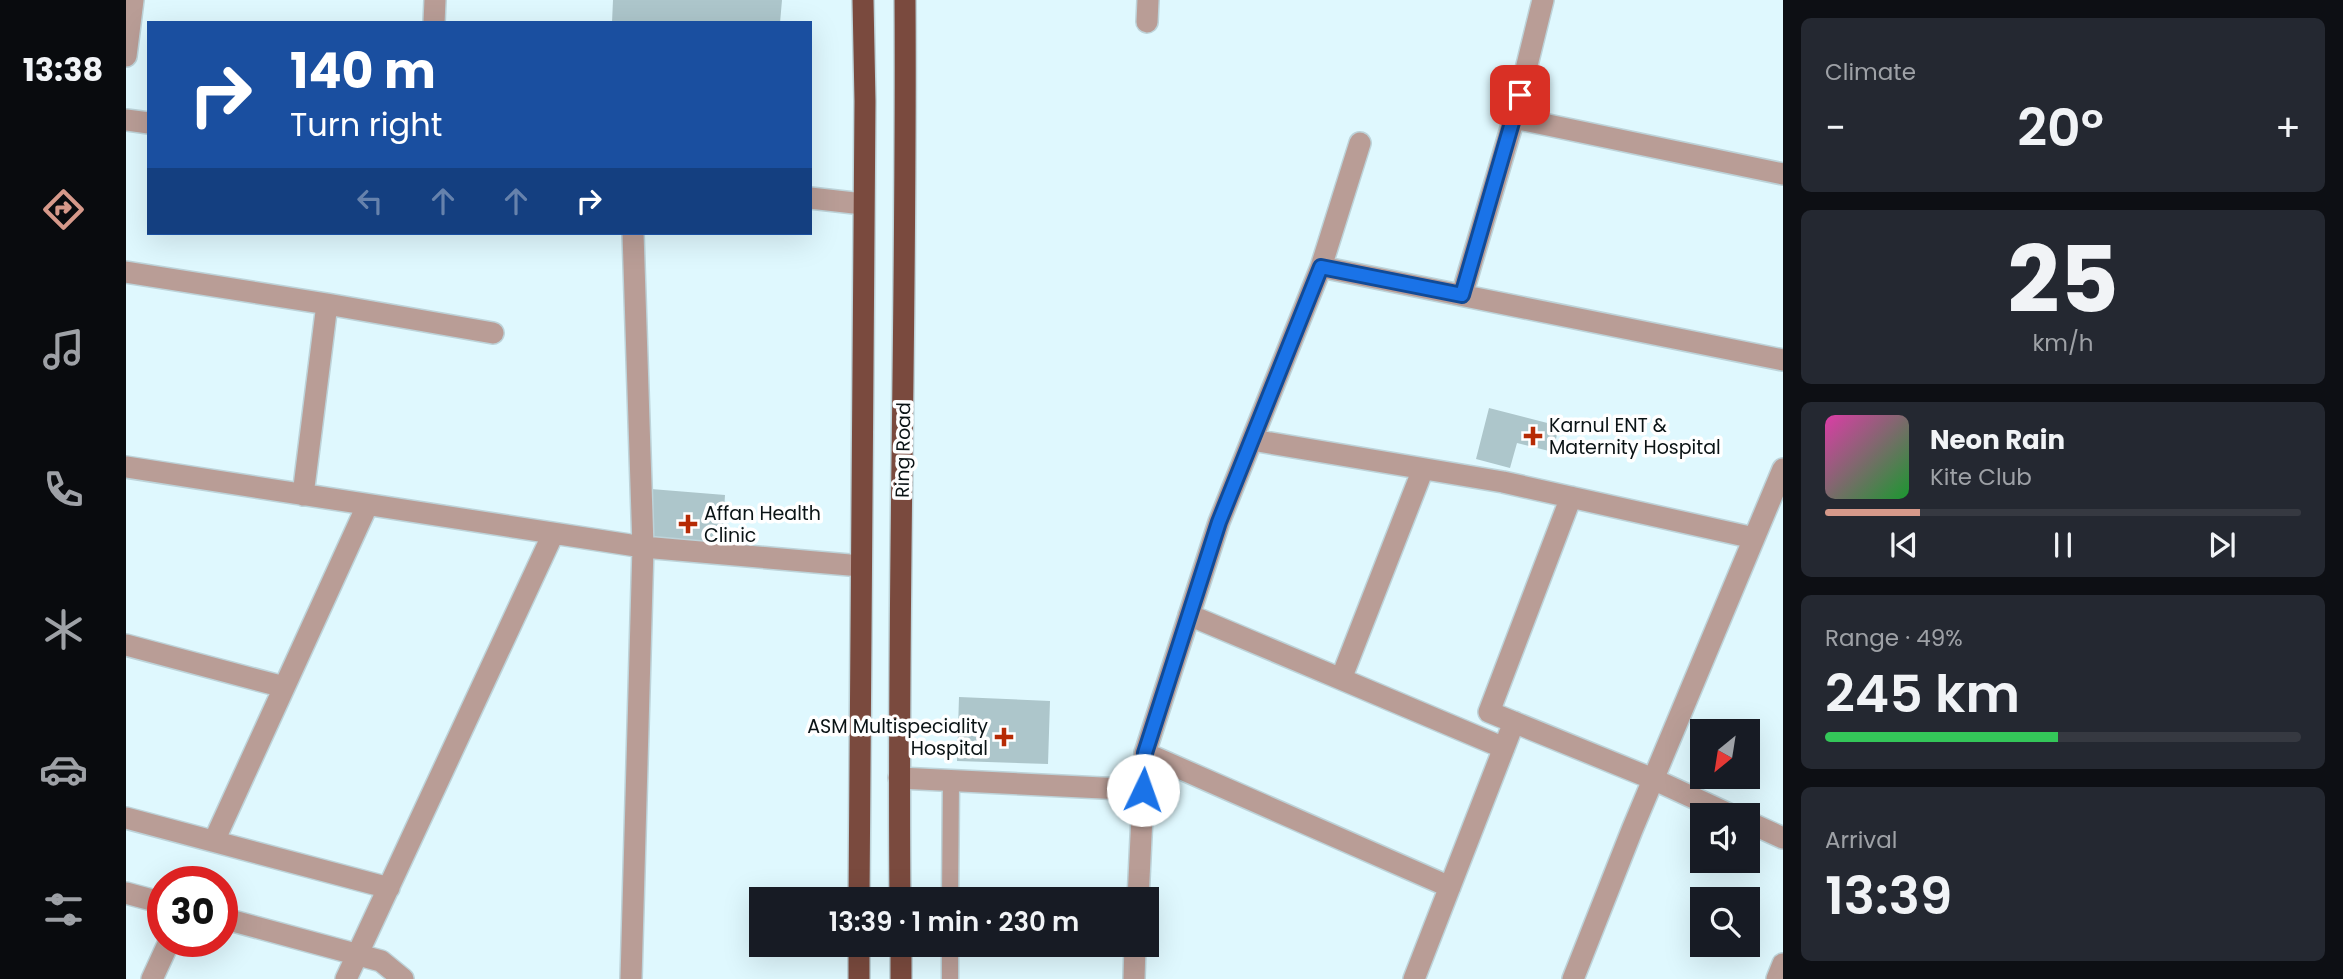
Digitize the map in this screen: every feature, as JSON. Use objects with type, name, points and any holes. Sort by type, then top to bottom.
[{"type":"highway","points":[[859,887],[865,101],[863,0]]},
{"type":"highway","name":"Ring Road","points":[[900,887],[906,208],[905,0]]},
{"type":"highway","points":[[859,957],[859,979]]},
{"type":"highway","points":[[901,957],[901,979]]},
{"type":"street","points":[[126,57],[133,0]]},
{"type":"street","points":[[434,21],[435,0]]},
{"type":"street","points":[[1147,22],[1148,0]]},
{"type":"street","points":[[1462,295],[1514,118],[1543,0]]},
{"type":"street","points":[[1514,118],[1783,174]]},
{"type":"street","points":[[126,120],[147,123]]},
{"type":"street","points":[[1139,887],[1145,753],[1219,522],[1321,267],[1360,143]]},
{"type":"street","points":[[812,198],[863,204]]},
{"type":"street","points":[[631,979],[643,547],[633,235]]},
{"type":"street","points":[[1321,267],[1783,360]]},
{"type":"street","points":[[126,272],[493,333]]},
{"type":"street","points":[[303,495],[327,304]]},
{"type":"street","points":[[1252,440],[1503,482],[1754,538]]},
{"type":"street","points":[[126,467],[643,547],[861,566]]},
{"type":"street","points":[[1341,679],[1423,469]]},
{"type":"street","points":[[1573,979],[1653,779],[1783,469]]},
{"type":"street","points":[[1571,497],[1489,712],[1705,803]]},
{"type":"street","points":[[214,841],[367,506]]},
{"type":"street","points":[[346,979],[553,534]]},
{"type":"street","points":[[1189,615],[1504,748]]},
{"type":"street","points":[[126,645],[284,687]]},
{"type":"street","points":[[1414,979],[1514,722]]},
{"type":"street","points":[[1145,753],[1450,887]]},
{"type":"street","points":[[899,778],[1143,790]]},
{"type":"street","points":[[126,818],[389,888]]},
{"type":"street","points":[[1760,827],[1783,838]]},
{"type":"street","points":[[126,893],[147,899]]},
{"type":"street","points":[[238,922],[382,961],[403,979]]},
{"type":"street","points":[[152,979],[162,957]]},
{"type":"street","points":[[1134,979],[1135,957]]},
{"type":"street","points":[[1777,979],[1783,964]]},
{"type":"lane","points":[[950,887],[951,781]]},
{"type":"lane","points":[[950,957],[950,979]]},
{"type":"building","points":[[613,0],[782,0],[780,21],[612,21]]},
{"type":"building","points":[[1489,408],[1559,426],[1553,452],[1517,443],[1510,468],[1476,459]]},
{"type":"building","points":[[651,489],[725,495],[722,546],[647,540]]},
{"type":"building","points":[[959,697],[1050,701],[1048,764],[957,761]]},
{"type":"place","name":"Karnul ENT & Maternity Hospital","points":[[1533,436]]},
{"type":"place","name":"Affan Health Clinic","points":[[688,524]]},
{"type":"place","name":"ASM Multispeciality Hospital","points":[[1004,737]]},
{"type":"route","points":[[1143,790],[1145,753],[1219,522],[1321,267],[1462,295],[1520,95]]}]
